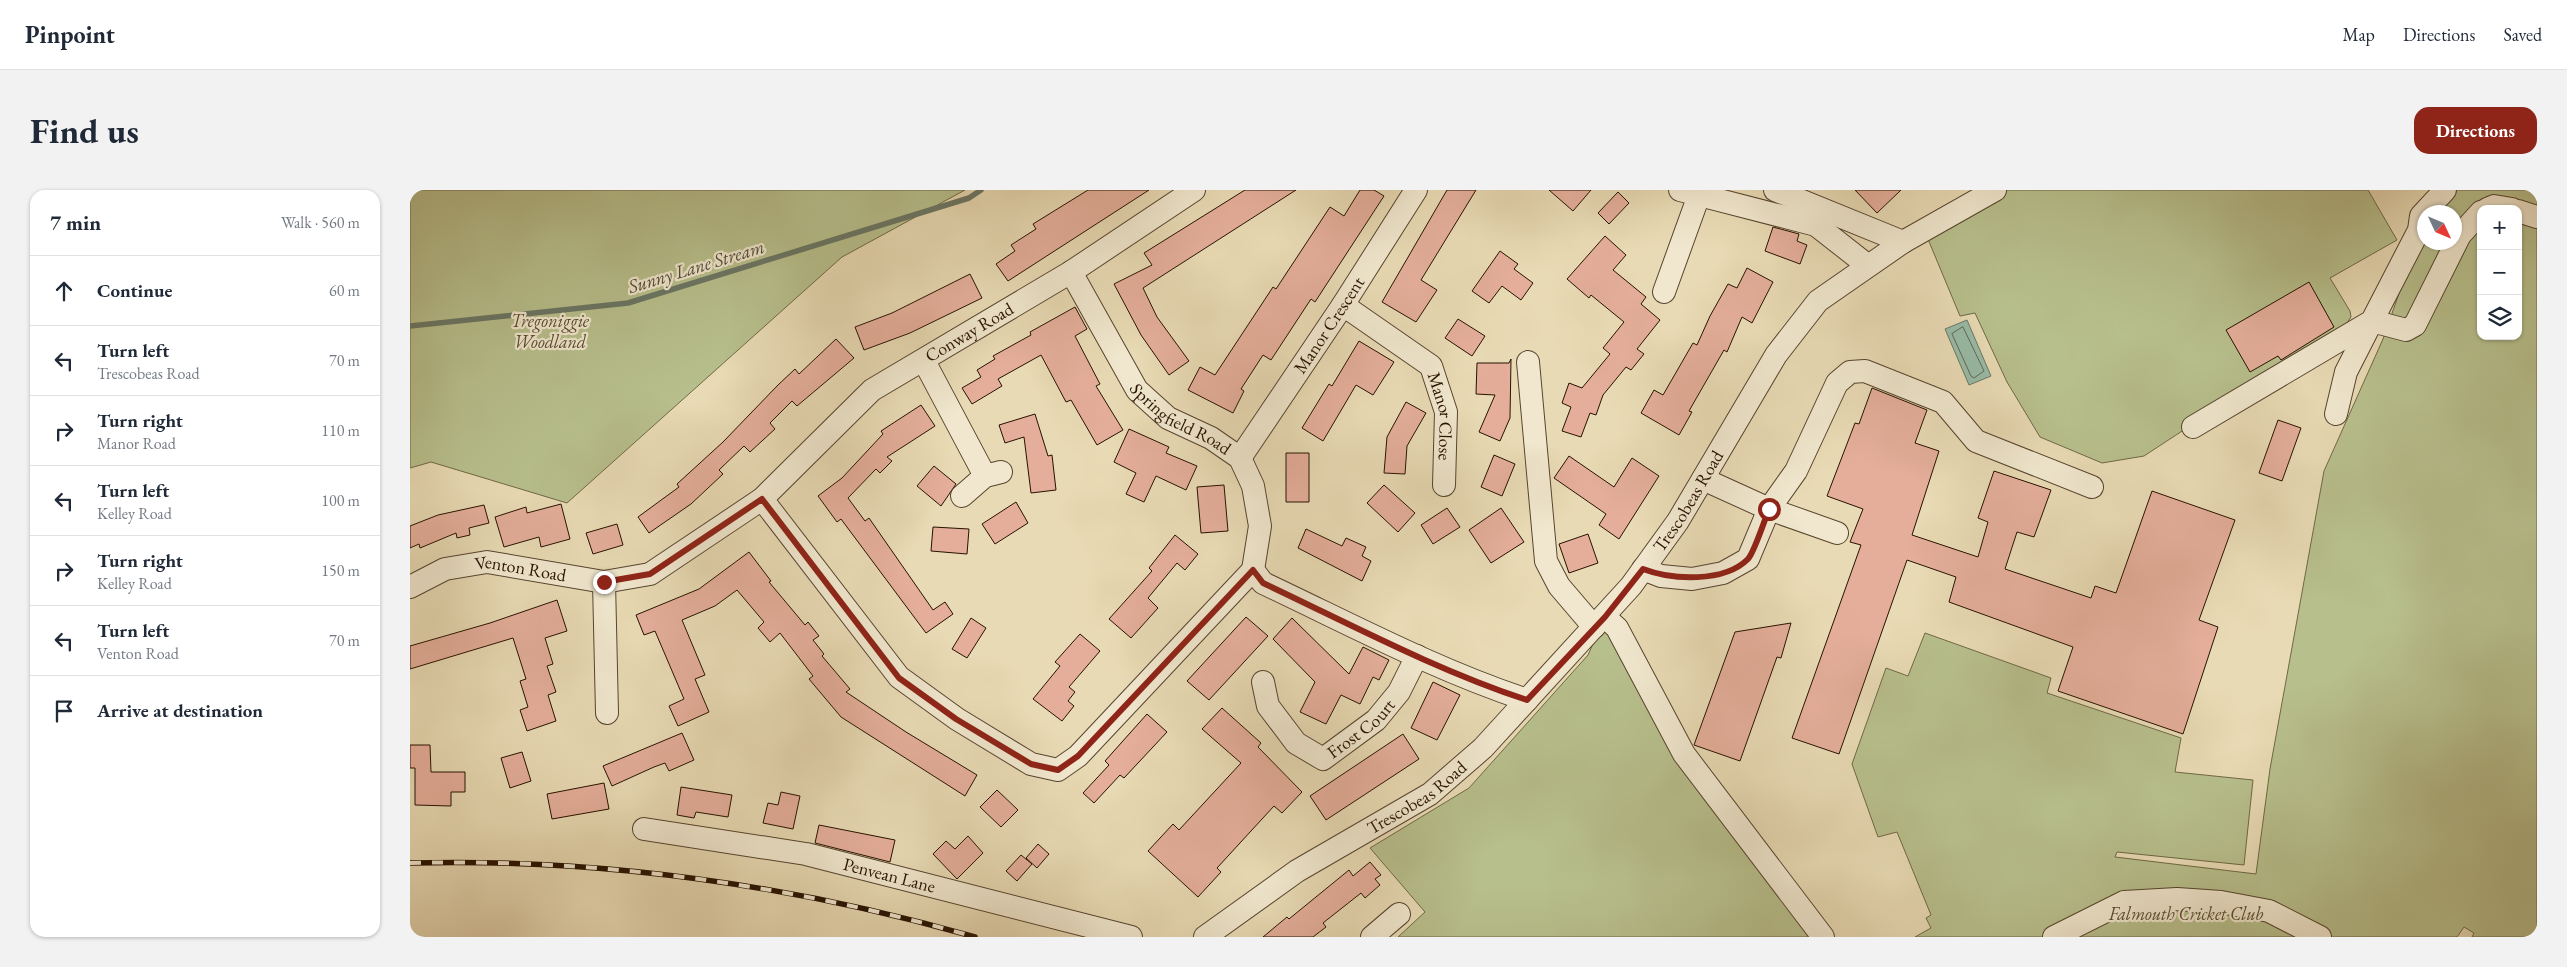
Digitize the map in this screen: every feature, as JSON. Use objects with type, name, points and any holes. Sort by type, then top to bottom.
[{"type":"street","name":"Conway Road","points":[[762,499],[872,390],[924,361],[1071,272],[1194,190]]},
{"type":"street","name":"Manor Crescent","points":[[1240,458],[1343,305],[1416,190]]},
{"type":"street","points":[[1775,190],[1903,242]]},
{"type":"street","name":"Trescobeas Road","points":[[1214,934],[1297,871],[1430,794],[1483,748],[1600,622],[1643,569],[1678,521],[1776,355],[1818,301],[1867,265],[1903,242],[1995,190]]},
{"type":"street","points":[[2336,414],[2346,372],[2420,230],[2420,216],[2445,190]]},
{"type":"street","points":[[1664,292],[1690,192],[1816,225],[1867,265]]},
{"type":"street","points":[[2522,212],[2537,217]]},
{"type":"street","points":[[2193,427],[2372,321],[2406,330],[2415,325],[2460,235],[2477,216]]},
{"type":"street","name":"Springfield Road","points":[[1071,272],[1137,390],[1168,418],[1211,438],[1240,458],[1254,486],[1260,526],[1253,570]]},
{"type":"street","name":"Manor Close","points":[[1343,305],[1431,366],[1446,412],[1444,485]]},
{"type":"street","points":[[924,361],[993,474],[962,496]]},
{"type":"street","points":[[1528,362],[1546,561],[1559,586],[1600,622],[1617,628],[1684,754],[1822,937]]},
{"type":"street","points":[[1643,569],[1661,576],[1692,579],[1724,573],[1748,559],[1769,509],[1796,471],[1837,383],[1850,372],[1865,371],[1943,402],[1976,441],[2092,487]]},
{"type":"street","points":[[1703,479],[1769,509],[1837,533]]},
{"type":"street","points":[[762,499],[899,678],[956,719],[1031,764],[1058,770],[1078,756],[1253,570],[1263,583],[1417,656],[1494,689],[1527,700]]},
{"type":"street","name":"Venton Road","points":[[410,587],[445,569],[487,562],[604,582],[650,574],[762,499]]},
{"type":"street","points":[[604,582],[607,713]]},
{"type":"street","name":"Frost Court","points":[[1263,682],[1268,706],[1296,743],[1323,760],[1376,720],[1399,692],[1417,656]]},
{"type":"street","name":"Penvean Lane","points":[[644,829],[806,854],[1131,937]]},
{"type":"street","points":[[2054,937],[2124,902],[2177,899],[2221,902],[2269,911],[2320,937]]},
{"type":"street","points":[[1372,937],[1399,914]]},
{"type":"green space","name":"Tregoniggie Woodland","points":[[410,190],[965,190],[842,257],[567,503],[431,462],[410,468]]},
{"type":"green space","points":[[2000,190],[2368,190],[2397,240],[2330,278],[2350,311],[2351,317],[2347,323],[2144,456],[2102,463],[2040,437],[2007,382],[1975,313],[1960,316],[1925,232]]},
{"type":"green space","name":"Falmouth Cricket Club","points":[[2455,190],[2537,190],[2537,937],[2472,937],[2474,933],[2464,927],[2457,937],[1915,937],[1931,928],[1926,918],[1931,915],[1897,832],[1878,837],[1852,764],[1886,668],[1908,676],[1925,633],[2051,678],[2047,693],[2181,738],[2175,772],[2253,780],[2244,865],[2117,852],[2115,857],[2256,874],[2270,769],[2324,471],[2383,339],[2409,265],[2419,250],[2462,250],[2462,205],[2441,205]]},
{"type":"green space","points":[[1605,617],[1818,937],[1398,937],[1425,912],[1370,848],[1469,788],[1588,655]]},
{"type":"water","points":[[1967,320],[1991,376],[1969,385],[1945,329]]},
{"type":"building","points":[[1088,190],[1149,190],[1008,281],[996,264],[1015,251],[1011,245],[1036,229],[1033,224]]},
{"type":"building","points":[[1245,190],[1296,190],[1143,288],[1157,317],[1189,361],[1169,375],[1141,335],[1114,284],[1152,265],[1144,253]]},
{"type":"building","points":[[1360,190],[1374,190],[1384,196],[1315,302],[1311,299],[1271,360],[1263,355],[1241,389],[1244,391],[1233,413],[1188,390],[1200,367],[1215,375],[1273,287],[1276,289],[1330,207],[1344,216]]},
{"type":"building","points":[[1447,190],[1476,190],[1421,280],[1437,290],[1416,322],[1382,302]]},
{"type":"building","points":[[1549,190],[1591,190],[1573,211]]},
{"type":"building","points":[[1855,190],[1901,190],[1877,213]]},
{"type":"building","points":[[1618,192],[1629,203],[1609,224],[1598,213]]},
{"type":"building","points":[[1773,227],[1799,234],[1797,241],[1807,245],[1800,264],[1765,251]]},
{"type":"building","points":[[1605,236],[1626,255],[1613,270],[1646,297],[1641,304],[1660,320],[1637,349],[1644,354],[1631,370],[1626,367],[1603,395],[1596,415],[1590,413],[1581,437],[1562,431],[1571,407],[1562,403],[1569,383],[1582,388],[1610,354],[1603,348],[1624,322],[1591,295],[1589,298],[1567,279]]},
{"type":"building","points":[[1500,251],[1518,264],[1514,269],[1533,283],[1521,300],[1502,286],[1489,303],[1472,291]]},
{"type":"building","points":[[1747,268],[1773,282],[1752,323],[1742,317],[1727,352],[1724,350],[1689,411],[1692,412],[1679,435],[1641,413],[1654,390],[1663,395],[1693,343],[1697,345],[1710,316],[1728,284],[1737,288]]},
{"type":"building","points":[[970,274],[982,298],[910,333],[864,350],[855,327],[892,313]]},
{"type":"building","points":[[2309,282],[2334,327],[2281,360],[2278,356],[2250,372],[2226,330]]},
{"type":"building","points":[[1075,307],[1087,329],[1075,336],[1100,384],[1096,386],[1123,430],[1097,445],[1071,400],[1066,402],[1041,355],[998,379],[1002,386],[972,404],[962,388],[981,377],[977,370],[995,359],[993,356],[1031,335],[1030,332]]},
{"type":"building","points":[[1458,319],[1485,336],[1472,356],[1445,338]]},
{"type":"building","points":[[836,339],[854,358],[797,406],[792,401],[770,423],[775,429],[750,452],[744,446],[719,470],[723,474],[691,504],[649,533],[638,517],[679,487],[677,484],[723,442],[795,369],[799,374]]},
{"type":"building","points":[[1359,341],[1394,362],[1373,395],[1356,385],[1323,441],[1302,428],[1329,384],[1332,386]]},
{"type":"building","points":[[1511,359],[1510,418],[1500,441],[1479,432],[1495,395],[1476,394],[1477,363],[1509,363]]},
{"type":"building","points":[[1872,388],[1927,410],[1915,443],[1939,451],[1912,535],[1978,557],[1988,522],[1978,518],[1994,471],[2051,490],[2034,537],[2017,532],[2005,569],[2091,598],[2095,586],[2116,593],[2152,491],[2235,520],[2199,620],[2218,627],[2183,734],[2058,691],[2073,647],[1949,602],[1956,577],[1907,560],[1839,754],[1792,738],[1861,545],[1850,542],[1863,509],[1827,496],[1855,423],[1859,424]]},
{"type":"building","points":[[1406,402],[1426,413],[1407,446],[1405,474],[1384,473],[1387,437]]},
{"type":"building","points":[[921,405],[935,426],[887,457],[892,461],[880,473],[876,469],[848,498],[865,521],[869,518],[933,610],[945,602],[953,614],[926,633],[841,519],[837,522],[818,496],[842,478],[883,434],[881,431]]},
{"type":"building","points":[[1035,414],[1048,456],[1052,455],[1056,490],[1031,493],[1024,437],[1005,443],[999,425]]},
{"type":"building","points":[[2278,420],[2301,428],[2282,481],[2259,473]]},
{"type":"building","points":[[1129,429],[1169,447],[1166,453],[1197,466],[1186,490],[1156,476],[1144,502],[1126,494],[1136,473],[1114,462]]},
{"type":"building","points":[[1286,453],[1309,453],[1309,502],[1286,502]]},
{"type":"building","points":[[1494,455],[1515,464],[1502,496],[1481,487]]},
{"type":"building","points":[[1569,456],[1614,487],[1632,458],[1659,476],[1619,539],[1599,525],[1606,514],[1554,478]]},
{"type":"building","points":[[934,466],[956,484],[941,506],[917,486]]},
{"type":"building","points":[[1224,485],[1228,531],[1201,533],[1197,487]]},
{"type":"building","points":[[1384,485],[1415,513],[1398,532],[1367,503]]},
{"type":"building","points":[[1016,502],[1028,523],[995,544],[982,524]]},
{"type":"building","points":[[561,504],[570,539],[541,547],[539,537],[504,547],[495,517],[526,507],[527,513]]},
{"type":"building","points":[[484,505],[489,523],[469,528],[470,535],[457,538],[456,533],[420,548],[419,544],[410,548],[410,526],[438,515]]},
{"type":"building","points":[[1447,508],[1460,527],[1433,544],[1421,525]]},
{"type":"building","points":[[1501,508],[1524,542],[1491,563],[1469,530]]},
{"type":"building","points":[[617,524],[623,545],[593,554],[586,533]]},
{"type":"building","points":[[933,527],[969,529],[967,554],[931,551]]},
{"type":"building","points":[[1306,529],[1342,546],[1346,538],[1366,547],[1362,556],[1371,561],[1362,581],[1298,548]]},
{"type":"building","points":[[1588,534],[1598,563],[1569,573],[1559,544]]},
{"type":"building","points":[[1175,535],[1198,554],[1185,570],[1177,563],[1148,598],[1158,608],[1131,638],[1109,619],[1152,571],[1149,568]]},
{"type":"building","points":[[749,552],[771,581],[769,582],[805,625],[808,622],[819,636],[813,640],[824,654],[822,656],[850,689],[846,692],[906,732],[977,775],[965,796],[841,717],[809,679],[813,676],[780,633],[770,642],[758,628],[764,622],[737,590],[715,606],[682,620],[705,675],[695,679],[709,712],[678,726],[669,706],[684,699],[655,631],[644,635],[636,615],[699,589]]},
{"type":"building","points":[[557,600],[567,631],[545,638],[553,664],[547,666],[556,692],[548,695],[556,721],[527,731],[520,710],[528,707],[520,681],[526,679],[513,638],[410,669],[410,646],[490,623]]},
{"type":"building","points":[[1246,617],[1268,636],[1209,700],[1187,681]]},
{"type":"building","points":[[971,618],[986,628],[967,658],[952,649]]},
{"type":"building","points":[[1292,618],[1349,674],[1363,647],[1389,660],[1379,680],[1373,677],[1360,704],[1341,695],[1326,724],[1300,712],[1315,682],[1273,639]]},
{"type":"building","points":[[1791,623],[1781,658],[1777,657],[1740,761],[1694,745],[1735,632]]},
{"type":"building","points":[[1080,634],[1100,651],[1069,687],[1075,692],[1068,701],[1074,706],[1062,721],[1033,699],[1060,666],[1055,662]]},
{"type":"building","points":[[1433,682],[1460,695],[1437,740],[1411,728]]},
{"type":"building","points":[[1222,708],[1261,743],[1258,747],[1302,792],[1282,813],[1274,806],[1217,868],[1221,872],[1198,897],[1148,851],[1173,824],[1179,830],[1241,763],[1202,729]]},
{"type":"building","points":[[1147,714],[1167,732],[1124,778],[1120,775],[1094,803],[1083,793],[1109,765],[1105,761]]},
{"type":"building","points":[[682,733],[694,760],[669,771],[665,763],[612,786],[603,766]]},
{"type":"building","points":[[1403,734],[1419,759],[1326,820],[1310,796]]},
{"type":"building","points":[[410,745],[430,745],[431,772],[465,772],[465,792],[451,792],[451,806],[415,805],[415,768],[410,768]]},
{"type":"building","points":[[522,752],[531,781],[510,788],[501,758]]},
{"type":"building","points":[[604,783],[609,809],[552,819],[547,794]]},
{"type":"building","points":[[681,787],[732,795],[728,817],[696,812],[694,818],[677,815]]},
{"type":"building","points":[[997,790],[1018,810],[1001,827],[980,807]]},
{"type":"building","points":[[781,792],[800,796],[793,829],[763,823],[768,803],[778,805]]},
{"type":"building","points":[[819,825],[895,840],[890,862],[815,843]]},
{"type":"building","points":[[968,836],[983,853],[957,879],[933,854],[946,841],[955,849]]},
{"type":"building","points":[[1038,844],[1049,854],[1037,868],[1026,858]]},
{"type":"building","points":[[1021,855],[1032,864],[1017,881],[1006,871]]},
{"type":"building","points":[[1370,862],[1381,875],[1375,879],[1380,885],[1365,898],[1361,893],[1323,923],[1326,927],[1313,937],[1263,937],[1287,917],[1289,919],[1349,870],[1353,876]]},
{"type":"waterway","name":"Sunny Lane Stream","points":[[410,326],[628,303],[969,198],[981,190]]},
{"type":"railway","points":[[410,863],[553,865],[696,879],[766,889],[836,903],[975,937]]},
{"type":"route","points":[[604,582],[650,574],[762,499],[899,678],[956,719],[1031,764],[1058,770],[1078,756],[1122,707],[1253,570],[1263,583],[1417,656],[1494,689],[1527,700],[1605,617],[1643,569],[1661,576],[1692,579],[1724,573],[1748,559],[1769,509]]}]
